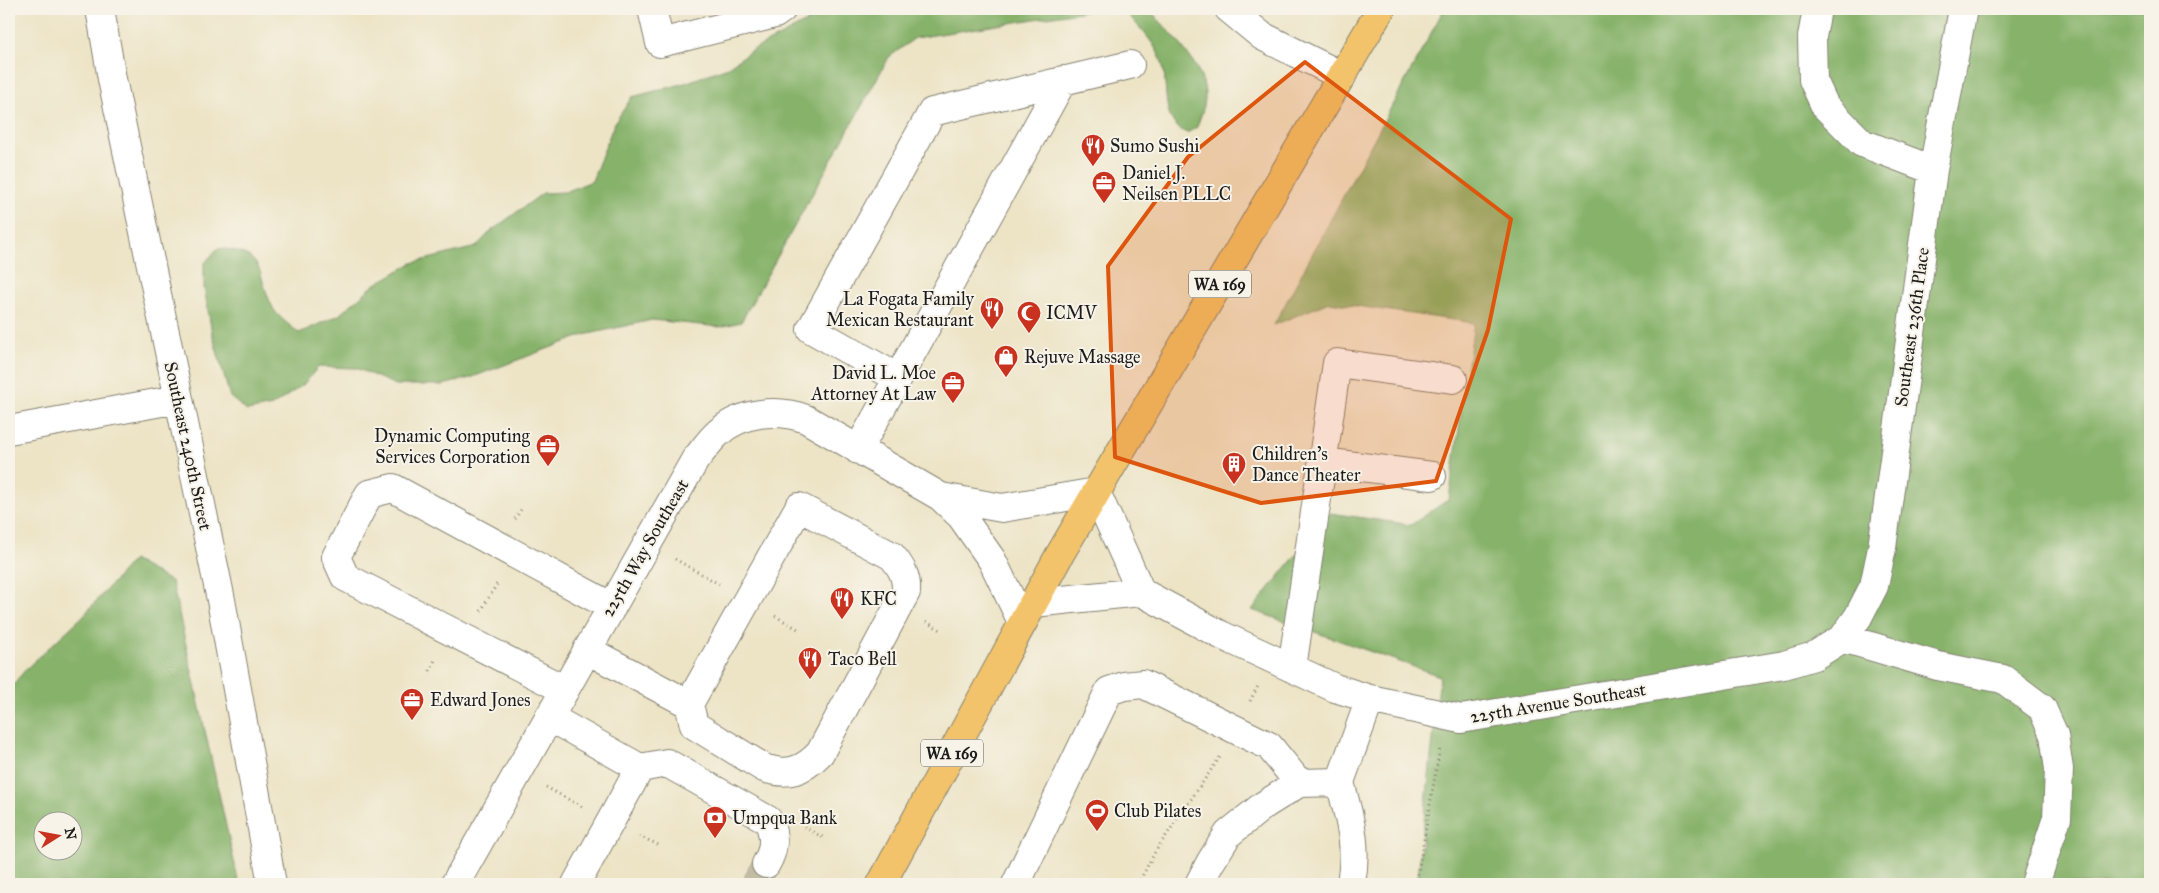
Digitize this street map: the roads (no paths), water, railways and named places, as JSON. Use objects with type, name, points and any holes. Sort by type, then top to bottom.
[{"type":"main road","name":"WA 169","points":[[881,884],[1027,612],[1381,9]]},
{"type":"street","name":"Southeast 240th Street","points":[[100,9],[112,79],[221,600],[272,884]]},
{"type":"street","points":[[652,9],[660,43],[775,14],[782,9]]},
{"type":"street","points":[[1229,9],[1262,36],[1342,76]]},
{"type":"street","points":[[1817,9],[1812,36],[1813,80],[1825,106],[1862,143],[1933,170]]},
{"type":"street","name":"Southeast 236th Place","points":[[1843,638],[1858,617],[1874,586],[1882,548],[1933,170],[1964,9]]},
{"type":"street","points":[[896,377],[811,329],[932,112],[1130,65]]},
{"type":"street","points":[[858,450],[896,377],[1063,80]]},
{"type":"street","points":[[1282,663],[1323,462],[1338,363],[1453,379]]},
{"type":"street","points":[[9,430],[178,399]]},
{"type":"street","name":"225th Way Southeast","points":[[455,884],[695,460],[717,434],[733,422],[762,414],[792,414],[806,419],[941,498]]},
{"type":"street","points":[[1323,462],[1432,476]]},
{"type":"street","points":[[565,690],[345,577],[336,557],[369,494],[393,488],[612,607]]},
{"type":"street","points":[[1096,492],[1141,592],[1027,612],[978,538],[961,516],[941,498],[1002,508],[1096,492]]},
{"type":"street","points":[[588,650],[689,704],[694,725],[764,768],[775,772],[800,770],[820,753],[901,604],[906,592],[907,580],[901,567],[892,556],[800,507],[689,704]]},
{"type":"street","name":"225th Avenue Southeast","points":[[1141,592],[1221,635],[1336,688],[1370,699],[1461,719],[1784,665],[1814,656],[1843,638]]},
{"type":"street","points":[[1843,638],[1938,666],[2003,679],[2042,708],[2054,735],[2057,760],[2058,818],[2035,884]]},
{"type":"street","points":[[1016,884],[1110,691],[1124,686],[1143,684],[1269,746],[1299,783]]},
{"type":"street","points":[[1351,884],[1355,863],[1354,833],[1340,782],[1370,699]]},
{"type":"street","points":[[549,717],[640,768],[667,763],[768,820],[773,833],[773,846],[772,855],[766,864]]},
{"type":"street","points":[[576,884],[640,768]]},
{"type":"street","points":[[1199,884],[1228,834],[1264,805],[1299,783],[1340,782]]},
{"type":"tunnel","points":[[755,884],[766,864]]},
{"type":"place","name":"Sumo Sushi","points":[[1093,167]]},
{"type":"place","name":"Daniel J. Neilsen PLLC","points":[[1104,204]]},
{"type":"place","name":"La Fogata Family Mexican Restaurant","points":[[992,330]]},
{"type":"place","name":"ICMV","points":[[1029,334]]},
{"type":"place","name":"Rejuve Massage","points":[[1006,378]]},
{"type":"place","name":"David L. Moe Attorney At Law","points":[[953,404]]},
{"type":"place","name":"Dynamic Computing Services Corporation","points":[[548,467]]},
{"type":"place","name":"Children's Dance Theater","points":[[1234,485]]},
{"type":"place","name":"KFC","points":[[842,620]]},
{"type":"place","name":"Taco Bell","points":[[810,680]]},
{"type":"place","name":"Edward Jones","points":[[412,721]]},
{"type":"place","name":"Club Pilates","points":[[1097,832]]},
{"type":"place","name":"Umpqua Bank","points":[[715,839]]}]
